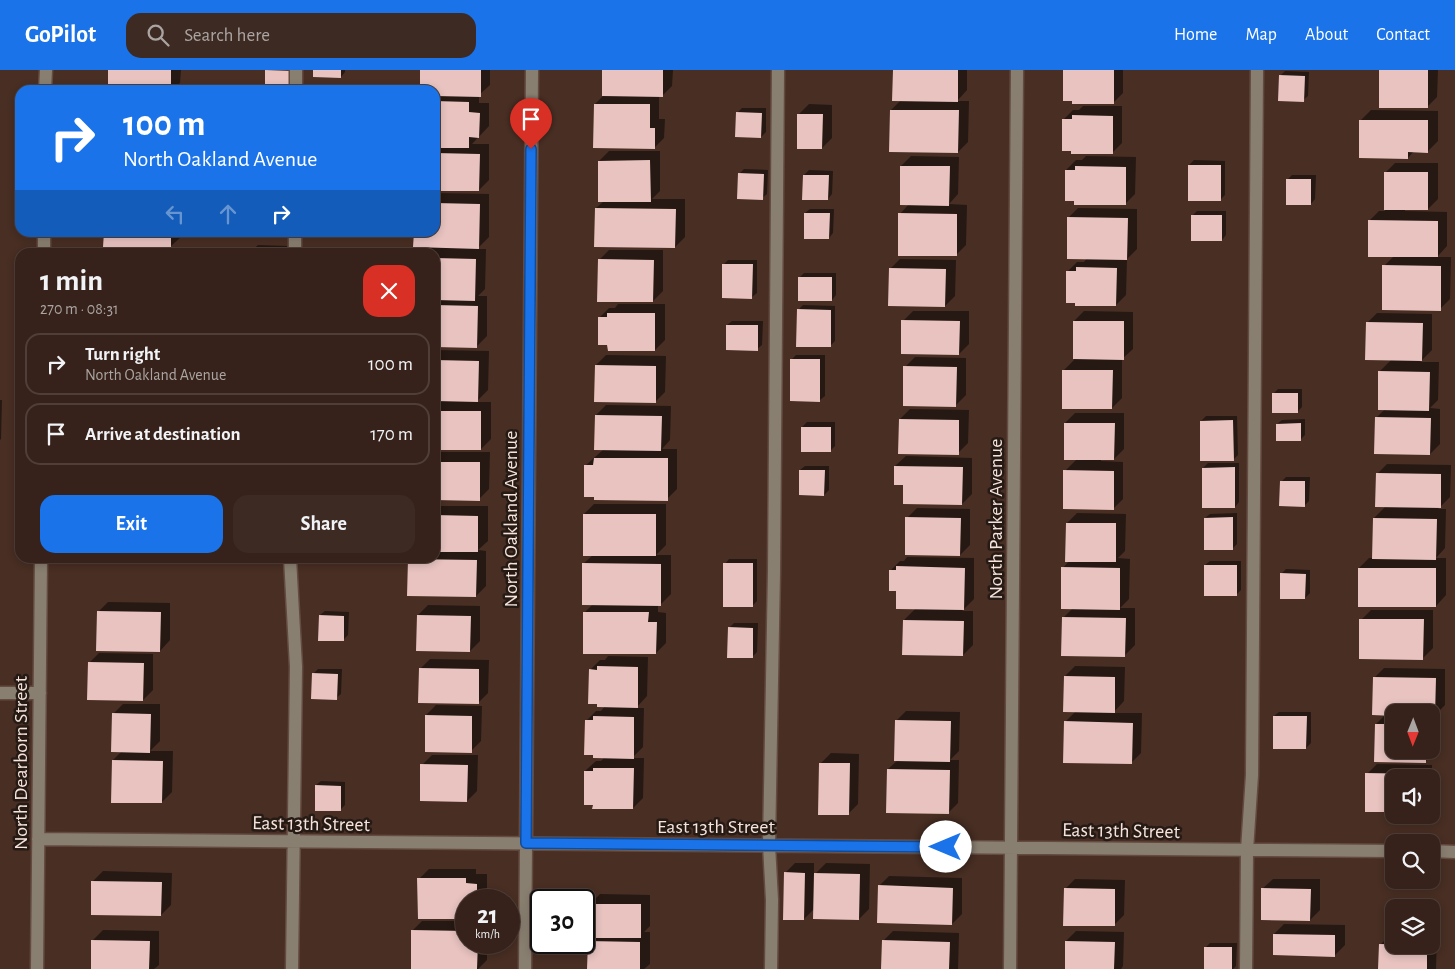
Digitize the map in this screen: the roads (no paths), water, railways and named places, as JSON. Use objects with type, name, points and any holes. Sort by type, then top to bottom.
[{"type":"street","points":[[45,85],[46,70]]},
{"type":"street","points":[[296,70],[296,85]]},
{"type":"street","name":"North Oakland Avenue","points":[[525,969],[532,70]]},
{"type":"street","points":[[771,969],[772,900],[769,845],[774,551],[778,70]]},
{"type":"street","name":"North Parker Avenue","points":[[1010,969],[1017,70]]},
{"type":"street","points":[[1246,969],[1247,850],[1252,775],[1257,70]]},
{"type":"street","name":"North Dearborn Street","points":[[37,969],[41,563]]},
{"type":"street","points":[[290,563],[296,667],[292,969]]},
{"type":"street","points":[[0,693],[40,693]]},
{"type":"street","name":"East 13th Street","points":[[38,839],[1385,851]]},
{"type":"street","points":[[1440,851],[1455,852]]}]
